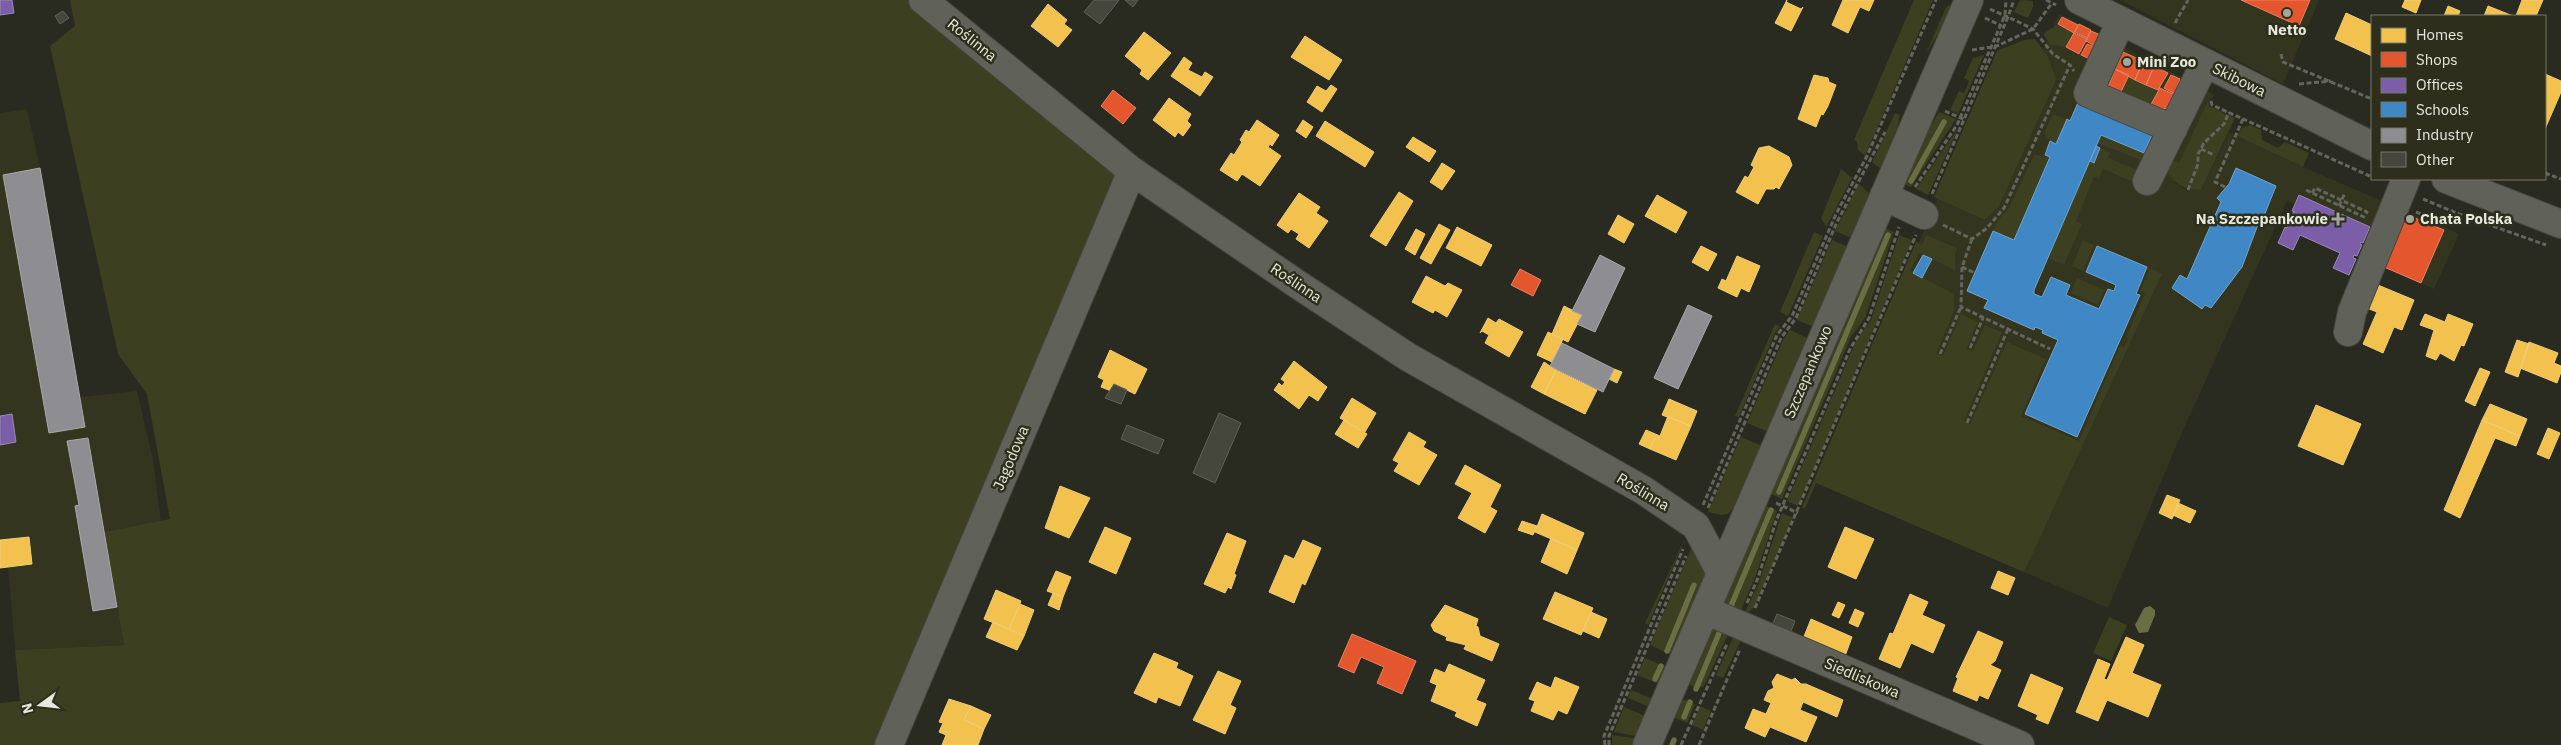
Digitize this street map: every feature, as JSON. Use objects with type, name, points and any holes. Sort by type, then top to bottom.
[{"type":"street","name":"Roślinna","points":[[923,0],[1132,171],[1408,357],[1643,490],[1696,526],[1721,573]]},
{"type":"street","name":"Skibowa","points":[[2078,0],[2371,146]]},
{"type":"street","name":"Szczepankowo","points":[[1647,745],[1740,529],[1905,206],[1978,4]]},
{"type":"street","points":[[2121,21],[2088,93],[2173,129]]},
{"type":"street","points":[[2147,182],[2205,63]]},
{"type":"street","name":"Jagodowa","points":[[889,745],[1132,171]]},
{"type":"street","points":[[2448,180],[2557,235]]},
{"type":"street","points":[[2348,332],[2352,312],[2405,187]]},
{"type":"street","points":[[1696,526],[1740,529]]},
{"type":"street","name":"Siedliskowa","points":[[1705,610],[2020,745]]},
{"type":"path","points":[[1609,745],[1609,736],[1689,548],[1700,513],[1777,335],[1792,316],[1836,214],[1867,156],[1936,0]]},
{"type":"path","points":[[1681,745],[1741,626],[1776,521],[1850,349],[1869,318],[1905,206],[1965,120],[1996,46],[2006,16],[2006,0]]},
{"type":"path","points":[[1741,626],[1758,604],[1905,206],[1960,118],[2014,0]]},
{"type":"path","points":[[2172,28],[2188,0]]},
{"type":"path","points":[[1971,51],[1996,46],[2033,29],[2052,3]]},
{"type":"path","points":[[1978,4],[2033,29],[2053,54],[2070,64],[2088,93]]},
{"type":"path","points":[[2280,54],[2283,62],[2371,99]]},
{"type":"path","points":[[1940,354],[1960,307],[1962,267],[1972,239],[1988,228],[2004,208],[2070,64]]},
{"type":"path","points":[[1949,102],[1945,111],[1965,120]]},
{"type":"path","points":[[2188,190],[2201,149],[2224,124],[2229,112]]},
{"type":"path","points":[[2225,187],[2215,182],[2243,119]]},
{"type":"path","points":[[1605,745],[1604,736],[1689,534],[1706,513],[1781,338],[1796,318],[1837,222],[1886,128]]},
{"type":"path","points":[[2201,149],[2214,155]]},
{"type":"path","points":[[2546,173],[2561,179]]},
{"type":"path","points":[[2450,211],[2445,223],[2402,206],[2405,187],[2450,211],[2557,235]]},
{"type":"path","points":[[2312,193],[2315,188],[2367,212],[2364,217]]},
{"type":"path","points":[[2306,190],[2372,220]]},
{"type":"path","points":[[2339,206],[2345,193]]},
{"type":"path","points":[[1905,206],[1972,239]]},
{"type":"path","points":[[1962,267],[1975,273]]},
{"type":"path","points":[[1960,307],[2050,349]]},
{"type":"path","points":[[1970,348],[1983,318]]},
{"type":"path","points":[[1967,423],[2008,330]]},
{"type":"path","points":[[1699,745],[1747,633],[1741,626]]},
{"type":"shaded area","points":[[70,0],[907,0],[963,48],[1114,165],[1116,191],[879,745],[0,745],[0,703],[20,701],[15,650],[124,645],[104,532],[170,519],[147,394],[118,354],[50,46],[75,26]]},
{"type":"shaded area","points":[[1914,0],[1933,0],[1865,156],[1858,150],[1857,142],[1854,140]]},
{"type":"shaded area","points":[[2020,0],[2033,1],[2033,7],[2028,18],[2014,12]]},
{"type":"shaded area","points":[[2120,0],[2319,0],[2283,84]]},
{"type":"shaded area","points":[[1950,5],[1955,7],[1926,53],[1946,7]]},
{"type":"shaded area","points":[[2059,14],[2214,94],[2174,182],[2183,188],[2201,190],[2229,132],[2303,167],[2459,234],[2434,289],[2366,260],[2374,239],[2287,201],[2180,437],[2108,608],[1816,483],[1999,56],[2035,68]]},
{"type":"shaded area","points":[[2058,24],[2074,33],[2066,47],[2050,44],[2043,34]]},
{"type":"shaded area","points":[[2035,39],[2048,57],[2056,80],[1999,206],[1985,220],[1934,197],[1997,51],[2024,40]]},
{"type":"shaded area","points":[[1984,55],[1958,114],[1950,110],[1959,91],[1964,93],[1969,81],[1964,78],[1973,58]]},
{"type":"shaded area","points":[[2128,77],[2158,90],[2150,106],[2158,110],[2167,108],[2168,111],[2162,114],[2120,94]]},
{"type":"shaded area","points":[[2208,101],[2209,106],[2235,118],[2201,190],[2186,188],[2175,182],[2171,177],[2165,157],[2179,163]]},
{"type":"shaded area","points":[[27,109],[40,168],[80,397],[137,391],[153,460],[161,522],[104,532],[124,645],[15,650],[8,567],[0,568],[0,113]]},
{"type":"shaded area","points":[[1939,112],[1956,119],[1911,187],[1906,185],[1903,173]]},
{"type":"shaded area","points":[[1895,113],[1900,115],[1893,151],[1882,170],[1872,162]]},
{"type":"shaded area","points":[[2053,114],[2067,119],[2056,144],[2050,141],[2044,133]]},
{"type":"shaded area","points":[[2250,125],[2261,130],[2262,140],[2278,148],[2285,142],[2309,153],[2303,167],[2237,136],[2242,128]]},
{"type":"shaded area","points":[[1959,127],[1928,195],[1916,189]]},
{"type":"shaded area","points":[[2154,130],[2157,132],[2138,184],[2103,169],[2099,179],[2094,177],[2076,221],[2082,224],[2064,265],[2048,258],[2090,161],[2094,162],[2100,148],[2110,152],[2108,158],[2137,170],[2141,160],[2097,143],[2101,135],[2144,153]]},
{"type":"shaded area","points":[[2034,155],[2050,157],[2015,240],[1993,231],[1998,220],[2009,208]]},
{"type":"shaded area","points":[[1841,169],[1852,178],[1826,227],[1821,218]]},
{"type":"shaded area","points":[[1859,184],[1871,195],[1852,238],[1835,231]]},
{"type":"shaded area","points":[[1887,229],[1894,232],[1865,318],[1851,337],[1782,499],[1771,494],[1768,488],[1877,232]]},
{"type":"shaded area","points":[[1814,232],[1823,236],[1788,316],[1780,312]]},
{"type":"shaded area","points":[[1899,235],[1912,240],[1798,506],[1787,501],[1857,339],[1871,320]]},
{"type":"shaded area","points":[[1926,235],[1957,248],[1955,270],[1919,253],[1910,271],[1954,294],[1954,311],[1936,354],[1943,356],[1961,314],[1978,322],[1966,349],[1973,351],[1985,325],[2002,332],[1964,421],[1970,424],[2007,342],[2046,359],[2021,416],[2079,441],[2120,346],[2124,348],[2128,339],[2126,337],[2145,294],[2140,291],[2150,268],[2162,274],[2024,572],[1816,483],[1805,509],[1802,508],[1916,242],[1922,245]]},
{"type":"shaded area","points":[[1832,240],[1848,247],[1814,327],[1797,320]]},
{"type":"shaded area","points":[[2083,240],[2094,245],[2083,271],[2072,266]]},
{"type":"shaded area","points":[[2077,278],[2104,290],[2098,305],[2070,293]]},
{"type":"shaded area","points":[[1775,324],[1780,326],[1775,333],[1739,417],[1735,416]]},
{"type":"shaded area","points":[[1790,330],[1809,339],[1769,432],[1747,423],[1783,340]]},
{"type":"shaded area","points":[[1741,437],[1762,446],[1736,505],[1728,514],[1721,515],[1708,512]]},
{"type":"shaded area","points":[[1766,506],[1777,511],[1755,578],[1737,619],[1722,605],[1754,526]]},
{"type":"shaded area","points":[[1782,513],[1793,518],[1755,606],[1741,621],[1760,580]]},
{"type":"shaded area","points":[[1688,532],[1648,625],[1645,623]]},
{"type":"shaded area","points":[[1695,540],[1708,575],[1677,653],[1671,655],[1650,645]]},
{"type":"shaded area","points":[[2150,606],[2155,610],[2155,615],[2148,632],[2139,633],[2135,625],[2144,608]]},
{"type":"shaded area","points":[[2109,617],[2127,625],[2111,661],[2093,653]]},
{"type":"shaded area","points":[[1712,626],[1732,626],[1704,686],[1696,689],[1689,684],[1687,676]]},
{"type":"shaded area","points":[[1737,629],[1741,640],[1723,678],[1716,675]]},
{"type":"shaded area","points":[[1645,658],[1666,667],[1659,684],[1637,675]]},
{"type":"shaded area","points":[[1631,690],[1653,699],[1649,707],[1628,698]]},
{"type":"shaded area","points":[[1686,700],[1695,704],[1687,723],[1673,717],[1679,701]]},
{"type":"shaded area","points":[[1700,706],[1711,711],[1703,730],[1692,725]]},
{"type":"shaded area","points":[[1624,707],[1645,716],[1641,737],[1614,732]]},
{"type":"shaded area","points":[[1612,735],[1640,739],[1637,745],[1612,745]]},
{"type":"building: Homes","points":[[1787,0],[1786,2],[1801,9],[1803,7],[1791,31],[1775,23]]},
{"type":"building: Homes","points":[[1843,0],[1874,0],[1869,11],[1860,7],[1848,33],[1832,25]]},
{"type":"building: Homes","points":[[2405,0],[2421,0],[2416,13],[2402,7]]},
{"type":"building: Homes","points":[[2522,0],[2543,0],[2536,15],[2516,15]]},
{"type":"building: Homes","points":[[1048,4],[1067,20],[1064,24],[1072,30],[1058,47],[1031,26]]},
{"type":"building: Homes","points":[[2448,6],[2460,11],[2458,15],[2444,15]]},
{"type":"building: Homes","points":[[2488,6],[2510,15],[2484,15]]},
{"type":"building: Homes","points":[[2346,13],[2371,25],[2371,56],[2335,39]]},
{"type":"building: Homes","points":[[1144,32],[1171,53],[1148,80],[1140,74],[1142,70],[1125,56]]},
{"type":"building: Homes","points":[[1305,36],[1342,60],[1329,80],[1291,57]]},
{"type":"building: Homes","points":[[1184,57],[1192,63],[1188,70],[1202,77],[1205,72],[1213,77],[1200,96],[1171,76]]},
{"type":"building: Homes","points":[[2546,74],[2561,81],[2561,92],[2546,127]]},
{"type":"building: Homes","points":[[1814,75],[1828,78],[1829,82],[1836,85],[1828,106],[1823,115],[1821,114],[1816,127],[1798,119]]},
{"type":"building: Homes","points":[[1331,85],[1337,89],[1322,112],[1307,102],[1317,86],[1326,91]]},
{"type":"building: Homes","points":[[1169,98],[1191,114],[1187,121],[1191,125],[1183,136],[1178,132],[1175,137],[1153,120]]},
{"type":"building: Homes","points":[[1257,120],[1279,135],[1272,146],[1270,144],[1268,147],[1281,156],[1260,186],[1242,174],[1237,181],[1220,170],[1231,153],[1234,155],[1242,142],[1240,140],[1246,130],[1249,132]]},
{"type":"building: Homes","points":[[1303,120],[1313,127],[1306,138],[1296,131]]},
{"type":"building: Homes","points":[[1325,121],[1374,152],[1365,167],[1316,136]]},
{"type":"building: Homes","points":[[1413,137],[1436,151],[1429,162],[1406,147]]},
{"type":"building: Homes","points":[[1769,146],[1789,157],[1792,165],[1779,189],[1776,187],[1774,189],[1766,189],[1758,204],[1736,192],[1745,176],[1748,178],[1754,167],[1751,165],[1759,148]]},
{"type":"building: Homes","points":[[1442,163],[1455,171],[1442,190],[1430,182]]},
{"type":"building: Homes","points":[[1399,192],[1413,201],[1386,246],[1370,236]]},
{"type":"building: Homes","points":[[1299,193],[1320,207],[1316,213],[1328,221],[1309,248],[1296,239],[1299,234],[1291,229],[1288,233],[1277,225]]},
{"type":"building: Homes","points":[[1657,195],[1687,212],[1676,233],[1645,216]]},
{"type":"building: Homes","points":[[1618,215],[1634,224],[1624,243],[1608,234]]},
{"type":"building: Homes","points":[[1439,224],[1450,230],[1431,264],[1420,258]]},
{"type":"building: Homes","points":[[1457,227],[1492,245],[1481,266],[1446,248]]},
{"type":"building: Homes","points":[[1416,229],[1425,234],[1415,255],[1405,249]]},
{"type":"building: Homes","points":[[1701,246],[1717,254],[1708,271],[1692,262]]},
{"type":"building: Homes","points":[[1737,256],[1760,266],[1749,292],[1741,288],[1737,297],[1718,288],[1722,279],[1726,281]]},
{"type":"building: Homes","points":[[1426,276],[1445,286],[1448,283],[1462,290],[1447,317],[1435,310],[1433,313],[1412,302]]},
{"type":"building: Homes","points":[[2373,283],[2414,300],[2402,330],[2394,327],[2383,353],[2363,344],[2377,312],[2359,305]]},
{"type":"building: Homes","points":[[1564,306],[1582,315],[1568,342],[1552,334]]},
{"type":"building: Homes","points":[[2425,314],[2445,322],[2448,314],[2473,324],[2464,346],[2461,345],[2454,361],[2440,353],[2436,360],[2426,356],[2434,330],[2420,325]]},
{"type":"building: Homes","points":[[1488,318],[1496,323],[1499,319],[1523,332],[1509,357],[1485,343],[1489,335],[1482,331],[1480,333]]},
{"type":"building: Homes","points":[[1548,332],[1563,339],[1552,362],[1537,355]]},
{"type":"building: Homes","points":[[2517,340],[2529,344],[2518,377],[2505,372]]},
{"type":"building: Homes","points":[[2529,342],[2558,353],[2554,363],[2561,366],[2557,383],[2520,368]]},
{"type":"building: Homes","points":[[1110,350],[1147,369],[1135,394],[1114,384],[1111,391],[1101,387],[1104,380],[1098,377]]},
{"type":"building: Homes","points":[[1294,361],[1327,387],[1318,401],[1309,395],[1299,409],[1274,390],[1279,383],[1282,386],[1285,382],[1281,379]]},
{"type":"building: Homes","points":[[1544,362],[1556,370],[1544,394],[1531,387]]},
{"type":"building: Homes","points":[[2480,368],[2490,372],[2475,406],[2465,401]]},
{"type":"building: Homes","points":[[1614,369],[1622,372],[1617,383],[1609,379]]},
{"type":"building: Homes","points":[[1556,370],[1597,390],[1585,414],[1544,394]]},
{"type":"building: Homes","points":[[1352,398],[1376,413],[1365,432],[1340,418]]},
{"type":"building: Homes","points":[[1669,399],[1697,411],[1691,426],[1662,415]]},
{"type":"building: Homes","points":[[2490,404],[2527,419],[2520,436],[2482,420]]},
{"type":"building: Homes","points":[[2316,405],[2361,424],[2343,465],[2298,446]]},
{"type":"building: Homes","points":[[1668,416],[1691,426],[1676,460],[1650,449],[1654,439],[1657,440],[1660,436]]},
{"type":"building: Homes","points":[[1344,420],[1367,434],[1358,448],[1335,434]]},
{"type":"building: Homes","points":[[2482,420],[2520,436],[2516,446],[2495,438],[2460,518],[2444,510]]},
{"type":"building: Homes","points":[[2548,428],[2560,433],[2549,459],[2537,454]]},
{"type":"building: Homes","points":[[1646,430],[1660,436],[1657,440],[1654,439],[1650,449],[1639,444]]},
{"type":"building: Homes","points":[[1409,432],[1426,442],[1423,447],[1437,455],[1419,485],[1394,471],[1399,463],[1393,460]]},
{"type":"building: Homes","points":[[1465,465],[1501,485],[1490,507],[1497,511],[1485,533],[1458,518],[1472,493],[1455,484]]},
{"type":"building: Homes","points":[[1060,486],[1090,498],[1069,538],[1045,528]]},
{"type":"building: Homes","points":[[2167,495],[2180,500],[2172,519],[2159,513]]},
{"type":"building: Homes","points":[[2178,503],[2196,511],[2190,523],[2173,515]]},
{"type":"building: Homes","points":[[1542,514],[1584,533],[1577,550],[1535,532]]},
{"type":"building: Homes","points":[[1522,521],[1537,526],[1533,535],[1518,530]]},
{"type":"building: Homes","points":[[1105,527],[1131,538],[1116,574],[1089,562]]},
{"type":"building: Homes","points":[[1845,527],[1874,539],[1856,579],[1828,567]]},
{"type":"building: Homes","points":[[1227,533],[1246,541],[1234,574],[1236,575],[1231,589],[1228,587],[1225,593],[1204,584]]},
{"type":"building: Homes","points":[[29,537],[32,564],[0,568],[0,540]]},
{"type":"building: Homes","points":[[1551,538],[1577,550],[1567,574],[1541,562]]},
{"type":"building: Homes","points":[[1303,540],[1321,548],[1305,585],[1302,583],[1294,603],[1269,592],[1285,555],[1294,559]]},
{"type":"building: Homes","points":[[1056,571],[1071,577],[1063,597],[1047,591]]},
{"type":"building: Homes","points":[[1998,571],[2015,578],[2008,595],[1991,588]]},
{"type":"building: Homes","points":[[996,590],[1021,601],[1009,629],[984,619]]},
{"type":"building: Homes","points":[[1555,592],[1593,608],[1581,635],[1543,619]]},
{"type":"building: Homes","points":[[1053,593],[1063,597],[1059,610],[1048,605]]},
{"type":"building: Homes","points":[[1910,594],[1928,602],[1922,615],[1945,625],[1933,653],[1911,643],[1900,668],[1879,659],[1890,633],[1893,634]]},
{"type":"building: Homes","points":[[1838,602],[1845,605],[1839,618],[1832,615]]},
{"type":"building: Homes","points":[[1020,604],[1034,610],[1024,636],[1009,629]]},
{"type":"building: Homes","points":[[1445,605],[1478,619],[1476,626],[1480,636],[1499,644],[1492,661],[1464,649],[1466,645],[1446,640],[1447,637],[1434,631],[1431,625]]},
{"type":"building: Homes","points":[[1855,609],[1864,613],[1858,627],[1849,623]]},
{"type":"building: Homes","points":[[1591,612],[1607,619],[1599,638],[1583,631]]},
{"type":"building: Homes","points":[[1811,619],[1852,637],[1845,656],[1803,639]]},
{"type":"building: Homes","points":[[993,622],[1024,636],[1017,650],[986,637]]},
{"type":"building: Homes","points":[[1978,631],[2003,642],[1995,661],[1990,665],[2001,670],[1988,699],[1979,695],[1977,701],[1953,691],[1958,678],[1956,677]]},
{"type":"building: Homes","points":[[2126,637],[2144,645],[2132,673],[2161,685],[2148,717],[2107,700],[2098,721],[2076,712],[2098,659],[2110,664],[2104,679],[2107,680]]},
{"type":"building: Homes","points":[[1154,653],[1178,663],[1176,668],[1193,676],[1180,706],[1158,697],[1156,703],[1134,693]]},
{"type":"building: Homes","points":[[1449,664],[1485,680],[1476,700],[1486,704],[1477,726],[1455,716],[1457,712],[1431,701],[1437,685],[1430,682],[1435,669],[1445,673]]},
{"type":"building: Homes","points":[[1218,671],[1241,681],[1230,705],[1236,708],[1225,734],[1193,720]]},
{"type":"building: Homes","points":[[1777,674],[1792,680],[1795,678],[1801,684],[1806,684],[1843,700],[1837,717],[1803,702],[1800,710],[1817,717],[1806,742],[1770,727],[1765,737],[1745,728],[1753,709],[1766,714],[1771,703],[1764,700],[1768,691],[1774,688],[1772,682]]},
{"type":"building: Homes","points":[[2031,674],[2063,688],[2048,724],[2036,719],[2038,715],[2018,706]]},
{"type":"building: Homes","points":[[1555,677],[1579,687],[1567,714],[1558,710],[1553,720],[1531,711],[1535,701],[1529,699],[1537,682],[1551,688]]},
{"type":"building: Homes","points":[[949,699],[971,706],[964,720],[984,729],[978,745],[942,745],[946,735],[939,732],[943,723],[939,722]]},
{"type":"building: Homes","points":[[971,706],[991,715],[984,729],[964,720]]},
{"type":"building: Shops","name":"Netto","points":[[2241,0],[2310,0],[2299,26]]},
{"type":"building: Shops","points":[[2062,17],[2078,25],[2074,33],[2058,24]]},
{"type":"building: Shops","points":[[2079,24],[2091,30],[2087,38],[2075,32]]},
{"type":"building: Shops","points":[[2091,31],[2103,36],[2097,47],[2086,41]]},
{"type":"building: Shops","points":[[2074,33],[2087,39],[2079,54],[2066,47]]},
{"type":"building: Shops","points":[[2087,44],[2095,47],[2090,59],[2081,55]]},
{"type":"building: Shops","points":[[2123,52],[2143,61],[2135,80],[2115,69]]},
{"type":"building: Shops","points":[[2143,61],[2154,66],[2146,85],[2135,80]]},
{"type":"building: Shops","points":[[2154,66],[2168,73],[2158,90],[2146,85]]},
{"type":"building: Shops","points":[[2115,69],[2129,75],[2120,94],[2107,89]]},
{"type":"building: Shops","points":[[2171,75],[2180,79],[2175,94],[2164,88]]},
{"type":"building: Shops","points":[[2160,88],[2175,95],[2167,108],[2158,110],[2150,106]]},
{"type":"building: Shops","points":[[1113,90],[1136,108],[1123,124],[1101,106]]},
{"type":"building: Shops","points":[[2398,211],[2444,230],[2421,283],[2377,264]]},
{"type":"building: Shops","points":[[1520,269],[1541,280],[1533,296],[1511,285]]},
{"type":"building: Shops","points":[[1352,634],[1416,661],[1402,694],[1377,683],[1384,667],[1361,657],[1354,673],[1338,666]]},
{"type":"building: Offices","points":[[0,0],[12,0],[14,13],[0,15]]},
{"type":"building: Offices","points":[[2299,195],[2370,227],[2363,243],[2361,242],[2360,244],[2362,245],[2357,256],[2354,255],[2353,258],[2356,259],[2349,275],[2333,268],[2340,253],[2300,235],[2293,250],[2278,243],[2285,227],[2287,228],[2288,226],[2286,225],[2291,214],[2295,212],[2292,211]]},
{"type":"building: Offices","points":[[12,414],[16,442],[0,445],[0,416]]},
{"type":"building: Schools","points":[[2080,98],[2154,130],[2144,153],[2101,135],[2034,290],[2034,294],[2042,297],[2051,277],[2070,285],[2066,295],[2099,309],[2108,289],[2114,291],[2116,285],[2086,272],[2097,246],[2147,267],[2136,294],[2140,295],[2077,437],[2025,414],[2058,340],[2042,333],[2043,330],[2035,327],[2034,330],[1984,308],[1988,300],[1967,291],[1993,231],[2014,240],[2050,157],[2045,155],[2050,141],[2056,144],[2067,119],[2070,121]]},
{"type":"building: Schools","points":[[2096,146],[2100,148],[2094,163],[2090,161]]},
{"type":"building: Schools","points":[[2236,168],[2276,186],[2262,221],[2257,227],[2242,267],[2211,308],[2205,305],[2202,309],[2172,288],[2180,275],[2187,279],[2221,202],[2217,198],[2229,184]]},
{"type":"building: Schools","points":[[1923,255],[1932,259],[1922,278],[1913,273]]},
{"type":"building: Industry","points":[[40,168],[85,427],[49,433],[3,175]]},
{"type":"building: Industry","points":[[1600,255],[1625,268],[1595,332],[1577,324],[1582,315],[1572,311]]},
{"type":"building: Industry","points":[[1688,305],[1712,316],[1678,389],[1654,378]]},
{"type":"building: Industry","points":[[1562,343],[1614,369],[1603,392],[1550,366]]},
{"type":"building: Industry","points":[[88,438],[117,607],[93,611],[75,506],[79,505],[67,441]]},
{"type":"building: Other","points":[[1094,0],[1119,0],[1100,24],[1084,12]]},
{"type":"building: Other","points":[[1125,0],[1138,0],[1133,7]]},
{"type":"building: Other","points":[[63,11],[69,18],[60,24],[55,16]]},
{"type":"building: Other","points":[[1114,384],[1127,390],[1121,404],[1105,398]]},
{"type":"building: Other","points":[[1219,413],[1241,423],[1215,483],[1193,473]]},
{"type":"building: Other","points":[[1127,425],[1164,440],[1158,454],[1121,439]]},
{"type":"building: Other","points":[[1777,614],[1795,621],[1789,636],[1771,628]]},
{"type":"waterway","points":[[1911,181],[1944,122]]},
{"type":"waterway","points":[[1779,492],[1888,235]]},
{"type":"waterway","points":[[1731,606],[1771,510]]},
{"type":"waterway","points":[[1667,651],[1694,585]]},
{"type":"waterway","points":[[1696,689],[1722,626]]},
{"type":"waterway","points":[[1655,679],[1661,666]]},
{"type":"waterway","points":[[1684,717],[1690,702]]},
{"type":"waterway","points":[[1672,745],[1674,740]]},
{"type":"place","name":"Netto","points":[[2287,13]]},
{"type":"place","name":"Mini Zoo","points":[[2127,62]]},
{"type":"place","name":"Na Szczepankowie","points":[[2338,219]]},
{"type":"place","name":"Chata Polska","points":[[2410,219]]}]
